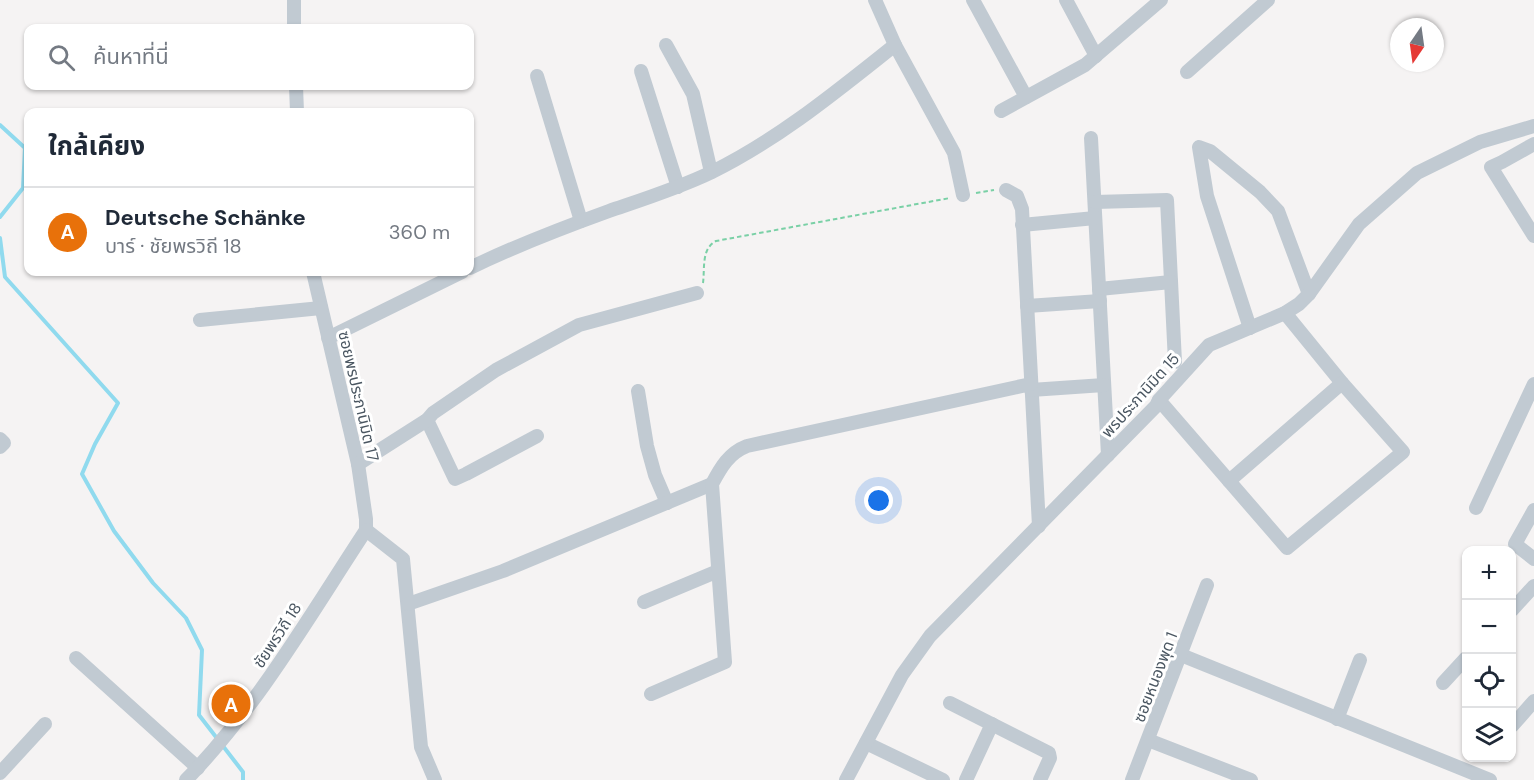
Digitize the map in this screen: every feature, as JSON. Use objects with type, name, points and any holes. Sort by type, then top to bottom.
[{"type":"street","points":[[294,0],[294,24]]},
{"type":"street","points":[[875,0],[895,45],[954,153],[963,195]]},
{"type":"street","points":[[973,0],[1026,97]]},
{"type":"street","points":[[1066,0],[1096,56]]},
{"type":"street","points":[[1001,111],[1085,65],[1161,0]]},
{"type":"street","points":[[1187,72],[1268,0]]},
{"type":"street","points":[[666,45],[693,94],[711,172]]},
{"type":"street","points":[[474,266],[581,221],[678,187],[711,172],[818,106],[895,45]]},
{"type":"street","points":[[641,71],[678,187]]},
{"type":"street","points":[[537,76],[581,221]]},
{"type":"street","points":[[296,90],[297,108]]},
{"type":"street","name":"พรประภานิมิต 15","points":[[846,780],[902,675],[930,636],[1156,406],[1209,345],[1285,313],[1299,304],[1309,294],[1359,224],[1417,173],[1480,142],[1534,126]]},
{"type":"street","points":[[1091,138],[1108,455]]},
{"type":"street","points":[[1533,232],[1491,167],[1534,144]]},
{"type":"street","points":[[1250,328],[1207,196],[1198,147],[1210,151],[1260,192],[1278,212],[1309,294]]},
{"type":"street","points":[[1006,190],[1014,194],[1022,209],[1039,526]]},
{"type":"street","points":[[1095,202],[1167,200],[1175,362]]},
{"type":"street","points":[[1022,225],[1095,218]]},
{"type":"street","name":"ซอยพรประภานิมิต 17","points":[[314,276],[358,464],[366,530]]},
{"type":"street","points":[[328,338],[454,276]]},
{"type":"street","points":[[1027,306],[1172,282]]},
{"type":"street","points":[[358,464],[427,420],[433,413],[496,370],[579,325],[697,293]]},
{"type":"street","points":[[200,320],[321,308]]},
{"type":"street","points":[[1159,400],[1287,548],[1403,452],[1342,383],[1285,313]]},
{"type":"street","points":[[1229,481],[1342,383]]},
{"type":"street","points":[[1476,508],[1534,384]]},
{"type":"street","points":[[651,694],[724,662],[712,484],[726,460],[733,453],[747,446],[1031,387],[1104,385]]},
{"type":"street","points":[[638,391],[650,456],[667,503]]},
{"type":"street","points":[[427,420],[455,479],[537,436]]},
{"type":"street","points":[[0,439],[4,443],[0,447]]},
{"type":"street","points":[[408,604],[503,571],[712,484]]},
{"type":"street","points":[[1534,510],[1515,544],[1534,559]]},
{"type":"street","points":[[366,530],[403,559],[421,747],[435,780]]},
{"type":"street","name":"ชัยพรวิถี 18","points":[[186,780],[260,692],[366,530]]},
{"type":"street","points":[[644,602],[718,572]]},
{"type":"street","name":"ซอยหนองพุด 1","points":[[1132,780],[1207,585]]},
{"type":"street","points":[[1516,606],[1534,586]]},
{"type":"street","points":[[1181,655],[1490,780]]},
{"type":"street","points":[[76,658],[198,768]]},
{"type":"street","points":[[1337,719],[1360,660]]},
{"type":"street","points":[[1443,683],[1462,663]]},
{"type":"street","points":[[1516,721],[1534,701]]},
{"type":"street","points":[[950,703],[1048,753],[1050,758],[1040,780]]},
{"type":"street","points":[[0,773],[45,724]]},
{"type":"street","points":[[966,780],[992,724]]},
{"type":"street","points":[[1148,740],[1251,780]]},
{"type":"street","points":[[866,743],[943,780]]},
{"type":"path","points":[[697,293],[703,282],[706,249],[716,241],[997,189],[1006,190]]},
{"type":"waterway","points":[[0,125],[24,147]]},
{"type":"waterway","points":[[0,217],[23,188],[24,168]]},
{"type":"waterway","points":[[0,238],[5,277],[118,403],[95,444],[82,474],[114,531],[153,583],[186,618],[202,650],[199,715],[243,772],[243,780]]},
{"type":"place","name":"Deutsche Schänke","points":[[231,704]]}]
